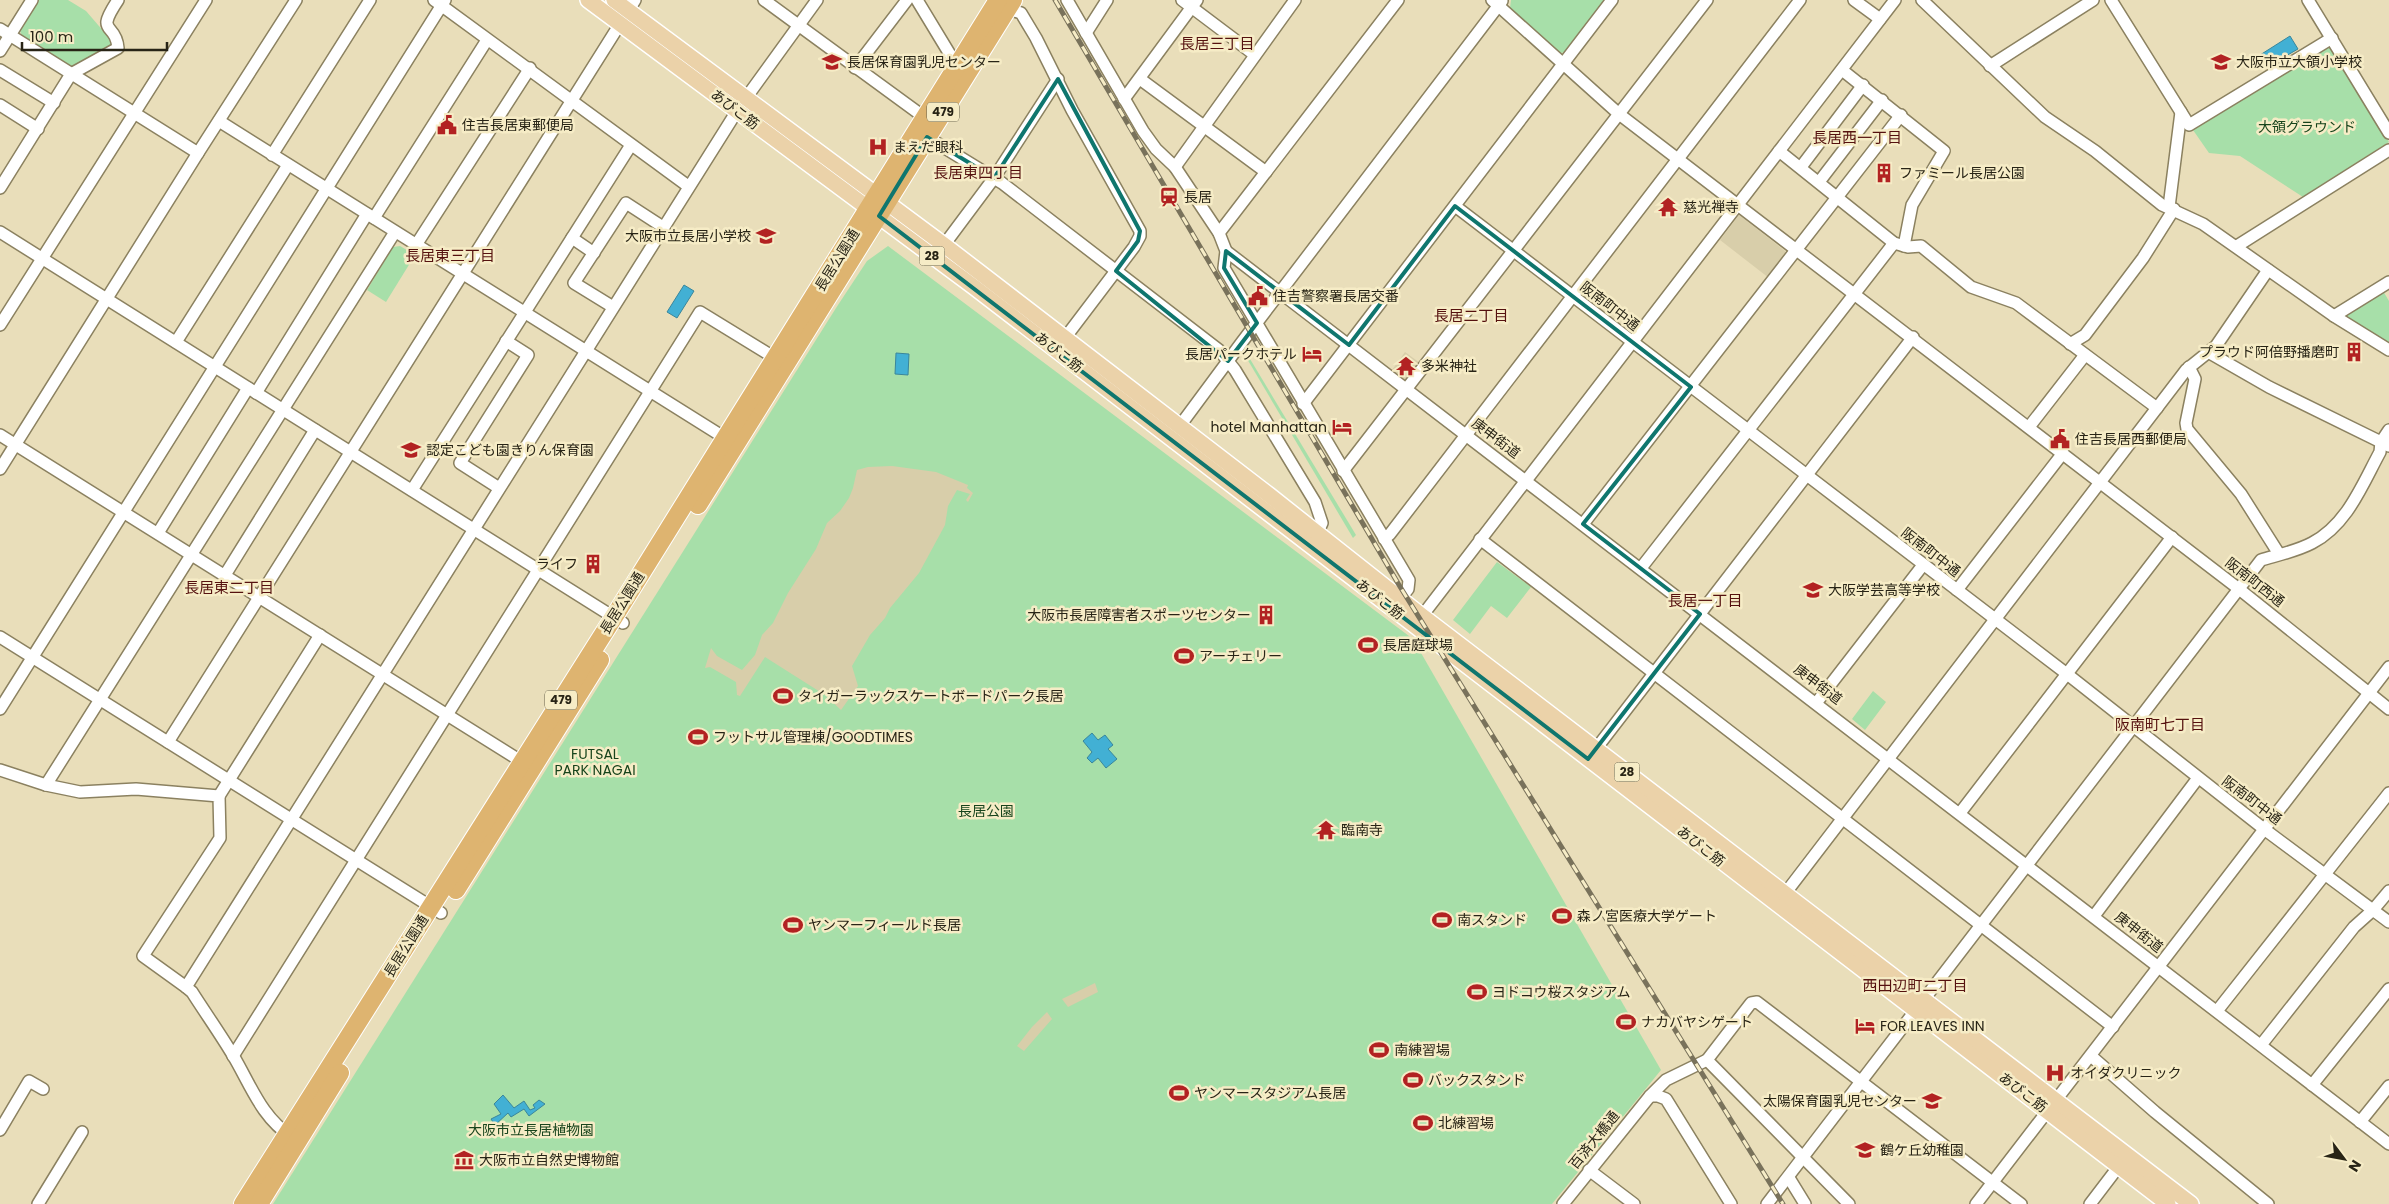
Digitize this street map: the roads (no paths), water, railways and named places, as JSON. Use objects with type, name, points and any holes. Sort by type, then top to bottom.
[{"type":"highway","name":"長居公園通","points":[[243,1204],[293,1137],[619,620],[878,205],[924,118],[957,66],[1007,3]]},
{"type":"highway","name":"長居公園通","points":[[619,620],[725,438],[775,358],[878,205],[928,137],[1007,3]]},
{"type":"highway","name":"長居公園通","points":[[258,1204],[293,1137]]},
{"type":"main road","name":"あびこ筋","points":[[588,0],[628,11],[737,111],[878,205],[944,244],[1422,616],[1592,754]]},
{"type":"main road","name":"あびこ筋","points":[[614,0],[746,98],[1184,447],[1592,754],[2052,1106],[2191,1204]]},
{"type":"main road","name":"あびこ筋","points":[[2052,1106],[2119,1166],[2166,1203]]},
{"type":"street","points":[[0,51],[5,32],[32,0]]},
{"type":"street","points":[[0,188],[71,74],[118,48],[118,43],[107,27],[106,18],[118,0]]},
{"type":"street","points":[[0,325],[206,0]]},
{"type":"street","points":[[0,469],[296,0]]},
{"type":"street","points":[[272,155],[370,0]]},
{"type":"street","points":[[764,0],[924,118]]},
{"type":"street","points":[[746,98],[818,0]]},
{"type":"street","points":[[855,68],[907,0]]},
{"type":"street","points":[[917,0],[957,66]]},
{"type":"street","points":[[1067,0],[1156,150],[1175,167],[1219,233],[1226,251],[1224,268],[1409,580],[1408,589],[1400,599]]},
{"type":"street","points":[[1086,33],[1107,0]]},
{"type":"street","points":[[1182,0],[1195,3],[1255,54]]},
{"type":"street","points":[[1175,167],[1295,0]]},
{"type":"street","points":[[1219,233],[1401,0]]},
{"type":"street","points":[[1303,404],[1612,0]]},
{"type":"street","points":[[1343,471],[1408,390],[1706,0]]},
{"type":"street","points":[[1384,539],[1390,534],[1800,0]]},
{"type":"street","points":[[1854,0],[1880,19]]},
{"type":"street","points":[[1422,616],[1895,0]]},
{"type":"street","points":[[1922,0],[2045,117],[2095,151],[2162,205],[2203,224],[2237,246],[2334,316],[2389,350]]},
{"type":"street","points":[[1990,66],[2093,0]]},
{"type":"street","points":[[2111,0],[2189,125],[2332,38]]},
{"type":"street","points":[[2308,0],[2389,133]]},
{"type":"street","points":[[0,709],[327,189],[440,2],[487,40],[530,68],[688,186]]},
{"type":"street","points":[[1184,447],[1180,427],[1228,360],[1498,2]]},
{"type":"street","name":"阪南町西通","points":[[1498,2],[1619,114],[2239,588],[2389,709]]},
{"type":"street","points":[[1007,3],[1021,13],[1058,79],[1072,110],[1140,232],[1138,242],[1065,338]]},
{"type":"street","points":[[1124,99],[1195,3]]},
{"type":"street","points":[[168,742],[628,11]]},
{"type":"street","points":[[5,32],[198,153]]},
{"type":"street","points":[[158,533],[487,40]]},
{"type":"street","points":[[416,245],[530,68]]},
{"type":"street","points":[[0,70],[54,103]]},
{"type":"street","points":[[1641,568],[1855,293],[1899,244],[1912,204],[1944,152],[1901,115],[1842,70]]},
{"type":"street","points":[[944,244],[994,178],[1058,79]]},
{"type":"street","points":[[1140,79],[1266,172]]},
{"type":"street","points":[[1801,167],[1863,85]]},
{"type":"street","points":[[1819,182],[1882,100]]},
{"type":"street","points":[[0,105],[38,129]]},
{"type":"street","points":[[186,987],[475,530],[584,350],[737,111]]},
{"type":"street","points":[[2070,344],[2085,335],[2143,258],[2172,208],[2180,112]]},
{"type":"street","points":[[1583,524],[1901,115]]},
{"type":"street","points":[[219,121],[725,438]]},
{"type":"street","points":[[928,137],[994,178],[1219,350],[1228,360],[1315,502],[1322,523],[1317,534]]},
{"type":"street","points":[[412,490],[631,144]]},
{"type":"street","points":[[2237,246],[2389,150]]},
{"type":"street","points":[[1779,151],[1899,244],[1921,246],[1971,286],[2016,304],[2157,408]]},
{"type":"street","points":[[176,342],[288,165]]},
{"type":"street","points":[[613,307],[574,283],[626,203],[663,227]]},
{"type":"street","name":"阪南町中通","points":[[1455,206],[2067,674],[2264,829],[2389,922]]},
{"type":"street","points":[[0,232],[107,298],[282,411],[619,620]]},
{"type":"street","points":[[46,785],[394,232]]},
{"type":"street","points":[[572,238],[594,252]]},
{"type":"street","name":"庚申街道","points":[[1226,251],[1817,702],[2389,1144]]},
{"type":"street","points":[[1782,899],[2189,367],[2224,336],[2268,270]]},
{"type":"street","points":[[2334,316],[2389,282]]},
{"type":"street","points":[[233,1056],[700,312],[775,358]]},
{"type":"street","points":[[1592,754],[1808,476],[1913,337]]},
{"type":"street","points":[[500,488],[460,463],[528,355],[506,341]]},
{"type":"street","points":[[2208,352],[2269,387],[2385,444]]},
{"type":"street","points":[[2029,427],[2085,355]]},
{"type":"street","points":[[2189,367],[2195,380],[2186,423],[2187,429],[2241,494],[2279,554]]},
{"type":"street","points":[[225,575],[315,430]]},
{"type":"street","points":[[1767,1204],[1789,1178],[1980,924],[2261,560],[2311,544],[2337,525],[2385,444],[2389,430]]},
{"type":"street","points":[[0,435],[527,765]]},
{"type":"street","points":[[1957,590],[2063,453]]},
{"type":"street","points":[[1960,813],[2172,537]]},
{"type":"street","points":[[1480,539],[2113,1027]]},
{"type":"street","points":[[1817,702],[1924,565]]},
{"type":"street","points":[[293,1137],[272,1122],[262,1108],[233,1056],[192,992],[144,956],[220,838],[219,796],[320,636]]},
{"type":"street","points":[[0,637],[436,910]]},
{"type":"street","points":[[1976,1204],[2389,667]]},
{"type":"street","points":[[0,770],[46,785],[80,792],[136,789],[219,796]]},
{"type":"street","points":[[2094,916],[2198,778]]},
{"type":"street","points":[[2217,1011],[2389,793]]},
{"type":"street","points":[[2261,1045],[2354,927],[2374,910],[2389,891]]},
{"type":"street","points":[[2312,1085],[2389,989]]},
{"type":"street","points":[[1849,1204],[1707,1060],[1751,1003],[1757,1002],[2021,1204]]},
{"type":"street","points":[[2091,1056],[2155,1112],[2268,1204]]},
{"type":"street","name":"百済大橋通","points":[[1563,1204],[1650,1096],[1666,1080],[1707,1060]]},
{"type":"street","points":[[0,1130],[29,1080],[43,1089]]},
{"type":"street","points":[[2360,1122],[2389,1086]]},
{"type":"street","points":[[1650,1096],[1666,1099],[1731,1204]]},
{"type":"street","points":[[38,1204],[82,1132]]},
{"type":"street","points":[[2090,1204],[2119,1166]]},
{"type":"street","points":[[1589,1170],[1634,1204]]},
{"type":"street","points":[[1789,1178],[1806,1204]]},
{"type":"water","points":[[2290,36],[2298,49],[2267,67],[2260,55]]},
{"type":"water","points":[[684,285],[694,291],[677,318],[667,312]]},
{"type":"water","points":[[896,353],[909,354],[908,375],[895,374]]},
{"type":"water","points":[[1092,733],[1098,740],[1105,735],[1113,745],[1108,749],[1117,759],[1106,768],[1098,758],[1092,763],[1087,758],[1092,752],[1083,741]]},
{"type":"water","points":[[503,1095],[514,1108],[524,1101],[530,1110],[535,1108],[533,1105],[539,1100],[545,1104],[529,1116],[524,1109],[511,1117],[508,1113],[495,1125],[491,1119],[501,1114],[494,1104]]},
{"type":"railway","points":[[1055,0],[1399,585],[1783,1204]]},
{"type":"place","name":"長居保育園乳児センター","points":[[832,62]]},
{"type":"place","name":"大阪市立大領小学校","points":[[2221,62]]},
{"type":"place","name":"住吉長居東郵便局","points":[[447,125]]},
{"type":"place","name":"まえだ眼科","points":[[878,147]]},
{"type":"place","name":"ファミール長居公園","points":[[1884,173]]},
{"type":"place","name":"長居","points":[[1169,197]]},
{"type":"place","name":"慈光禅寺","points":[[1668,207]]},
{"type":"place","name":"大阪市立長居小学校","points":[[766,236]]},
{"type":"place","name":"住吉警察署長居交番","points":[[1258,296]]},
{"type":"place","name":"プラウド阿倍野播磨町","points":[[2354,352]]},
{"type":"place","name":"長居パークホテル","points":[[1312,354]]},
{"type":"place","name":"多米神社","points":[[1406,366]]},
{"type":"place","name":"hotel Manhattan","points":[[1342,427]]},
{"type":"place","name":"住吉長居西郵便局","points":[[2060,439]]},
{"type":"place","name":"認定こども園きりん保育園","points":[[411,450]]},
{"type":"place","name":"ライフ","points":[[593,564]]},
{"type":"place","name":"大阪学芸高等学校","points":[[1813,590]]},
{"type":"place","name":"大阪市長居障害者スポーツセンター","points":[[1266,615]]},
{"type":"place","name":"長居庭球場","points":[[1368,645]]},
{"type":"place","name":"アーチェリー","points":[[1184,656]]},
{"type":"place","name":"タイガーラックスケートボードパーク長居","points":[[783,696]]},
{"type":"place","name":"フットサル管理棟/GOODTIMES","points":[[698,737]]},
{"type":"place","name":"臨南寺","points":[[1326,830]]},
{"type":"place","name":"森ノ宮医療大学ゲート","points":[[1562,916]]},
{"type":"place","name":"南スタンド","points":[[1442,920]]},
{"type":"place","name":"ヤンマーフィールド長居","points":[[793,925]]},
{"type":"place","name":"ヨドコウ桜スタジアム","points":[[1477,992]]},
{"type":"place","name":"ナカバヤシゲート","points":[[1626,1022]]},
{"type":"place","name":"FOR LEAVES INN","points":[[1865,1026]]},
{"type":"place","name":"南練習場","points":[[1379,1050]]},
{"type":"place","name":"オイダクリニック","points":[[2055,1073]]},
{"type":"place","name":"バックスタンド","points":[[1413,1080]]},
{"type":"place","name":"ヤンマースタジアム長居","points":[[1179,1093]]},
{"type":"place","name":"太陽保育園乳児センター","points":[[1932,1101]]},
{"type":"place","name":"北練習場","points":[[1423,1123]]},
{"type":"place","name":"鶴ケ丘幼稚園","points":[[1865,1150]]},
{"type":"place","name":"大阪市立自然史博物館","points":[[464,1160]]},
{"type":"district","name":"長居三丁目","points":[[1217,44]]},
{"type":"district","name":"長居西一丁目","points":[[1857,138]]},
{"type":"district","name":"長居東四丁目","points":[[978,173]]},
{"type":"district","name":"長居東三丁目","points":[[450,256]]},
{"type":"district","name":"長居二丁目","points":[[1471,316]]},
{"type":"district","name":"長居東二丁目","points":[[229,588]]},
{"type":"district","name":"長居一丁目","points":[[1705,601]]},
{"type":"district","name":"阪南町七丁目","points":[[2160,725]]},
{"type":"district","name":"西田辺町二丁目","points":[[1915,986]]},
{"type":"park label","name":"大領グラウンド","points":[[2307,127]]},
{"type":"park label","name":"FUTSAL PARK NAGAI","points":[[595,762]]},
{"type":"park label","name":"長居公園","points":[[986,811]]},
{"type":"park label","name":"大阪市立長居植物園","points":[[531,1130]]}]
